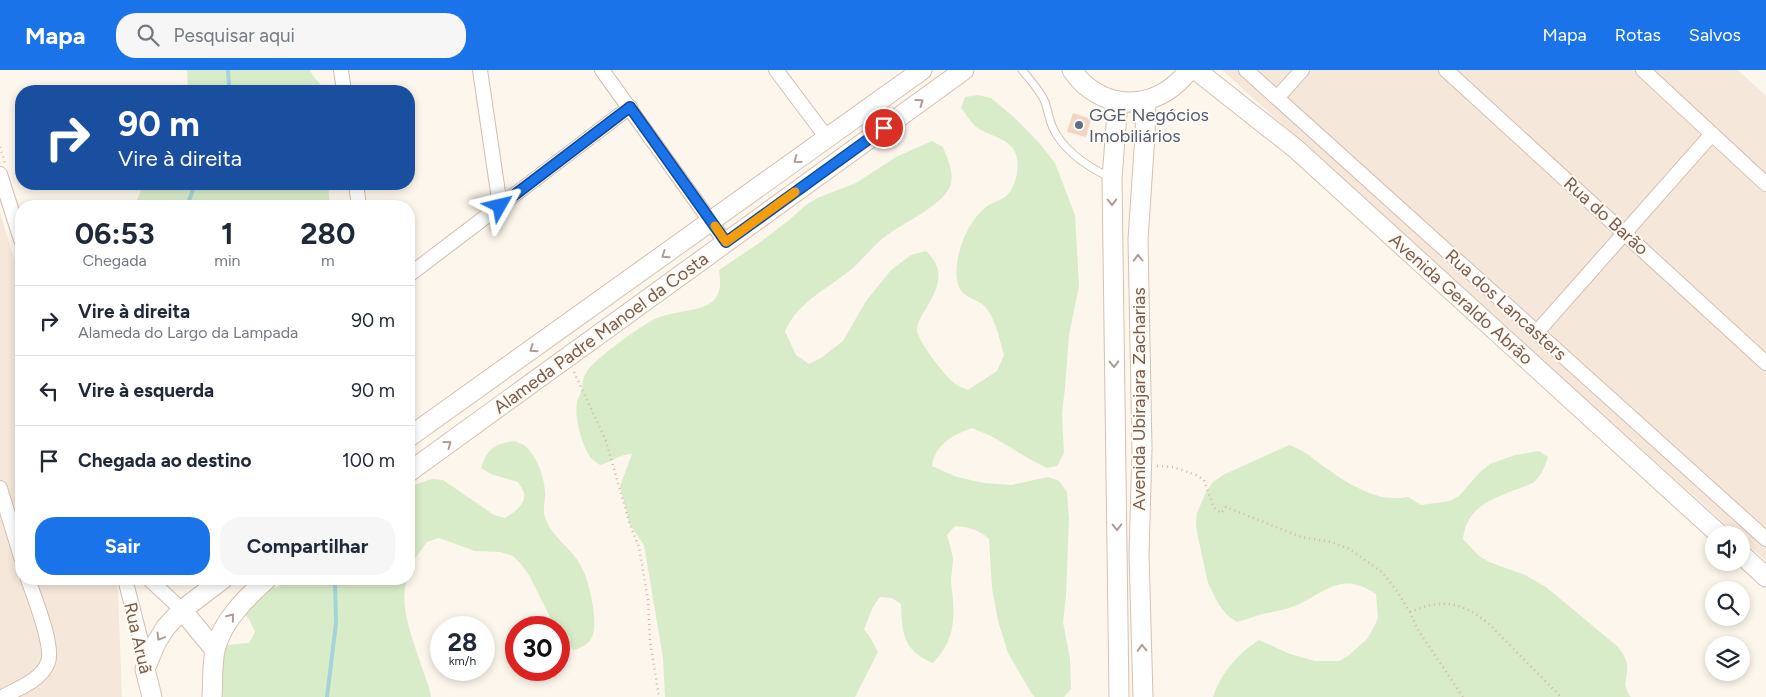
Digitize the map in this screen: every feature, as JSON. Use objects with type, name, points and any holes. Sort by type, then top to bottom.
[{"type":"main road","name":"Alameda Padre Manoel da Costa","points":[[415,433],[922,70]]},
{"type":"main road","name":"Alameda Padre Manoel da Costa","points":[[415,468],[964,70]]},
{"type":"main road","points":[[1072,70],[1084,84],[1100,95],[1118,101],[1132,102],[1164,94],[1180,82],[1189,70]]},
{"type":"main road","name":"Avenida Geraldo Abrão","points":[[1196,70],[1296,150],[1710,526]]},
{"type":"main road","name":"Avenida Ubirajara Zacharias","points":[[1143,697],[1139,554],[1142,462],[1138,239],[1146,100]]},
{"type":"main road","name":"Avenida Ubirajara Zacharias","points":[[1118,101],[1112,178],[1119,697]]},
{"type":"main road","points":[[1750,562],[1766,577]]},
{"type":"main road","points":[[146,669],[156,643],[166,627],[182,610],[215,585]]},
{"type":"main road","points":[[212,697],[215,650],[226,624],[246,598],[260,585]]},
{"type":"main road","points":[[182,610],[215,650]]},
{"type":"main road","name":"Rua Aruã","points":[[146,669],[152,697]]},
{"type":"street","points":[[341,70],[343,85]]},
{"type":"street","points":[[480,70],[500,206]]},
{"type":"street","points":[[602,70],[726,242]]},
{"type":"street","points":[[776,70],[827,138]]},
{"type":"street","name":"Rua dos Lancasters","points":[[1246,70],[1766,539]]},
{"type":"street","points":[[1277,98],[1302,70]]},
{"type":"street","name":"Rua do Barão","points":[[1446,70],[1766,363]]},
{"type":"street","points":[[1643,70],[1766,184]]},
{"type":"street","points":[[415,270],[630,107]]},
{"type":"street","points":[[1537,332],[1712,134]]},
{"type":"street","points":[[0,174],[15,221]]},
{"type":"street","points":[[0,488],[15,537]]},
{"type":"street","points":[[2,697],[27,684],[48,663],[50,648],[30,585]]},
{"type":"street","name":"Rua Aruã","points":[[127,585],[146,660],[146,669]]},
{"type":"street","points":[[155,585],[182,610]]},
{"type":"lane","points":[[1022,70],[1045,102],[1053,128],[1061,140],[1080,160],[1091,168],[1112,178]]},
{"type":"path","points":[[568,357],[606,441],[630,525],[639,546],[648,600],[650,641],[659,697]]},
{"type":"path","points":[[1142,462],[1162,468],[1173,467],[1196,475],[1204,480],[1214,508],[1221,512],[1226,507],[1301,537],[1331,542],[1350,549],[1384,573],[1410,612],[1418,630],[1463,697]]},
{"type":"path","points":[[1410,612],[1437,603],[1463,606],[1476,613],[1561,697]]},
{"type":"shaded area","points":[[1222,70],[1738,70],[1766,96],[1766,561],[1750,546],[1750,526],[1727,526]]},
{"type":"shaded area","points":[[0,213],[15,261],[15,585],[116,585],[118,590],[122,697],[0,697]]},
{"type":"green space","points":[[187,70],[310,70],[321,85],[188,85]]},
{"type":"green space","points":[[978,95],[991,98],[1015,118],[1041,145],[1055,163],[1075,215],[1079,286],[1069,335],[1062,413],[1064,453],[1057,466],[1047,468],[991,436],[972,428],[946,441],[937,452],[932,466],[957,477],[984,483],[1011,485],[1048,477],[1059,481],[1067,492],[1069,518],[1063,622],[1070,659],[1071,689],[1064,697],[1035,697],[1032,694],[1008,653],[998,621],[992,588],[989,539],[973,529],[955,526],[947,535],[953,559],[951,582],[952,625],[950,635],[941,654],[933,663],[915,653],[906,640],[902,624],[901,604],[892,598],[880,597],[873,607],[864,629],[878,652],[855,697],[665,697],[663,658],[644,545],[630,525],[620,486],[632,454],[623,455],[600,465],[588,453],[580,431],[576,409],[585,374],[609,350],[650,321],[696,309],[710,303],[719,292],[719,270],[759,243],[806,205],[817,198],[856,183],[896,157],[932,141],[943,147],[950,165],[952,179],[947,191],[934,205],[885,237],[854,267],[807,302],[791,320],[785,331],[796,355],[809,364],[821,358],[843,341],[866,301],[891,270],[911,255],[926,251],[937,265],[938,279],[934,293],[918,324],[918,335],[922,342],[938,366],[950,379],[968,390],[997,371],[1004,355],[995,325],[983,305],[961,291],[958,286],[957,270],[960,250],[968,230],[979,213],[991,204],[1004,198],[1010,192],[1017,174],[1017,161],[1014,150],[1010,145],[975,126],[961,108],[965,97]]},
{"type":"green space","points":[[141,190],[329,190],[329,200],[137,200]]},
{"type":"green space","points":[[515,441],[529,450],[541,473],[545,494],[544,511],[548,524],[577,560],[584,572],[594,612],[594,630],[589,642],[575,650],[570,647],[570,616],[550,616],[529,575],[513,556],[500,552],[475,551],[439,538],[427,542],[415,559],[415,485],[431,479],[443,480],[494,515],[505,518],[521,505],[524,493],[518,482],[491,474],[481,468],[486,456],[497,445]]},
{"type":"green space","points":[[1289,445],[1305,452],[1350,484],[1372,494],[1396,498],[1408,497],[1421,505],[1450,501],[1459,496],[1480,472],[1490,464],[1515,455],[1539,451],[1548,457],[1537,479],[1529,485],[1481,506],[1469,520],[1463,539],[1479,556],[1489,562],[1525,575],[1546,587],[1617,646],[1624,655],[1626,662],[1625,684],[1631,697],[1213,697],[1216,688],[1231,664],[1259,640],[1290,654],[1315,661],[1339,661],[1367,639],[1378,618],[1376,594],[1364,587],[1353,584],[1335,586],[1293,607],[1237,622],[1227,615],[1219,605],[1208,583],[1196,525],[1197,513],[1206,492],[1213,482],[1223,475]]},
{"type":"green space","points":[[280,585],[406,585],[404,599],[407,619],[431,697],[221,697],[219,692],[220,656],[226,645],[249,643],[255,632],[243,612],[267,589]]},
{"type":"building","name":"GGE Negócios Imobiliários","points":[[1073,113],[1091,119],[1086,137],[1067,132]]},
{"type":"waterway","points":[[228,70],[229,85]]},
{"type":"waterway","points":[[189,200],[193,190]]},
{"type":"waterway","points":[[327,697],[336,623],[335,585]]},
{"type":"slow traffic","points":[[715,226],[726,242],[795,192]]},
{"type":"place","name":"GGE Negócios Imobiliários","points":[[1079,125]]},
{"type":"route","points":[[500,206],[630,107],[726,242],[884,128]]}]
